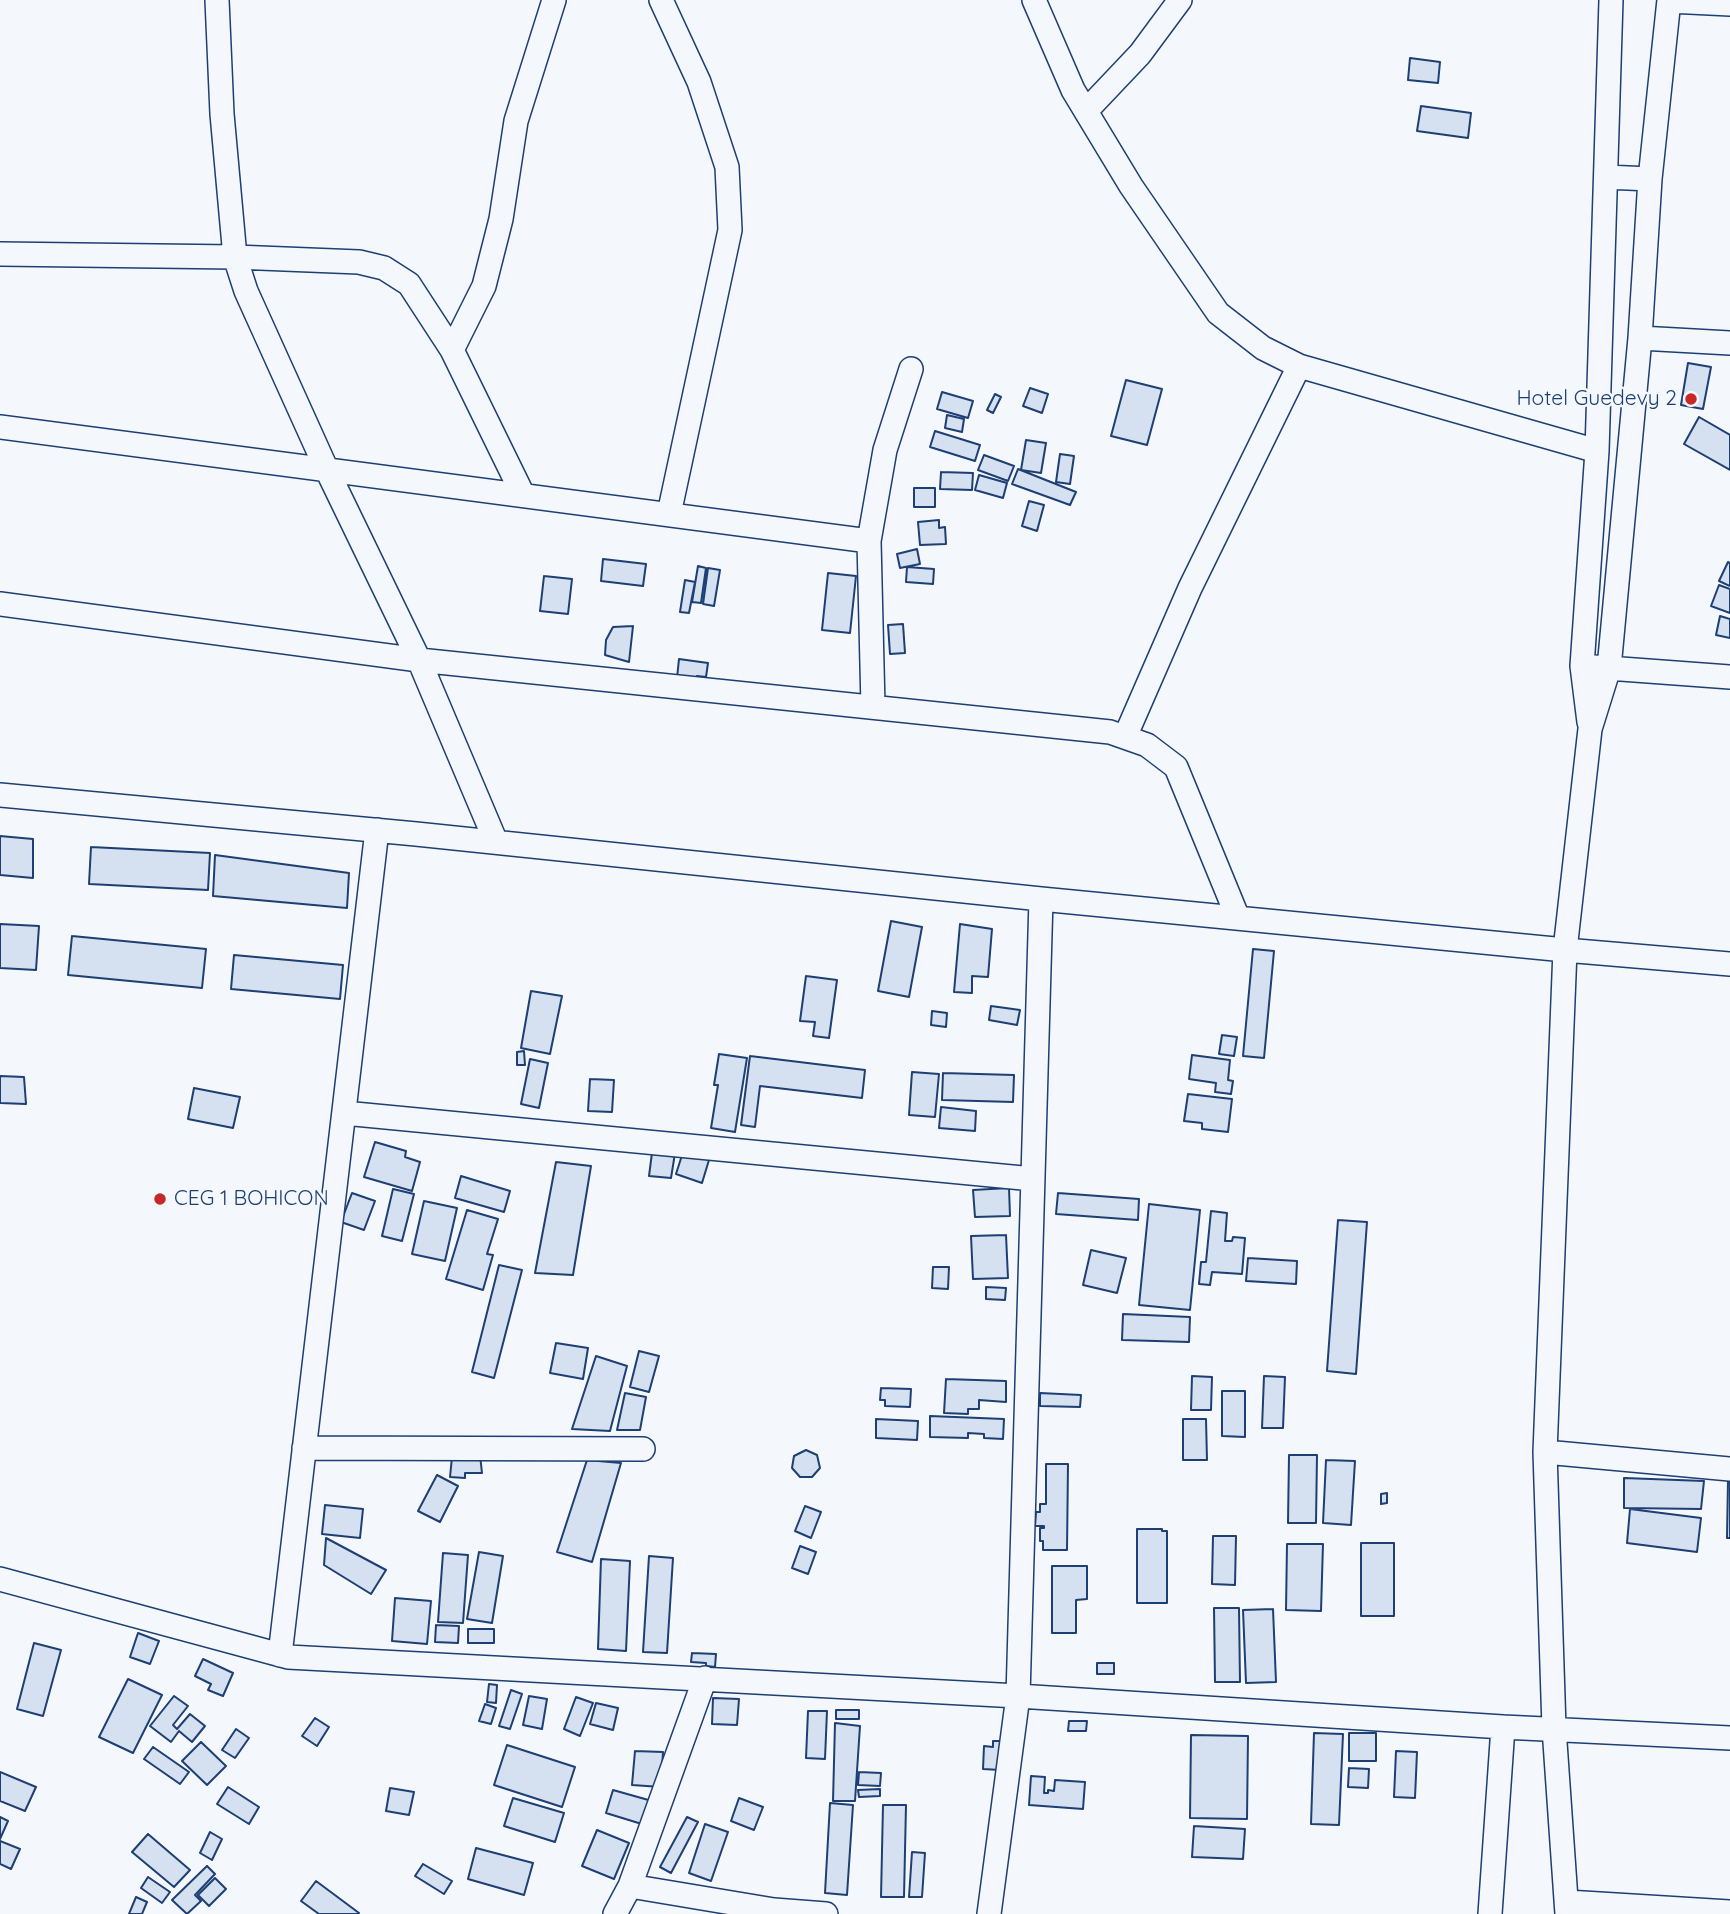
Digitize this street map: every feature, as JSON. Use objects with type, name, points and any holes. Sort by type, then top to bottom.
[{"type":"street","points":[[216,0],[222,114],[235,257],[246,291],[326,468],[419,660],[496,842]]},
{"type":"street","points":[[452,350],[484,286],[501,219],[516,121],[554,0]]},
{"type":"street","points":[[660,0],[699,82],[727,167],[730,230],[670,514]]},
{"type":"street","points":[[1034,0],[1073,89],[1131,186],[1218,313],[1263,348],[1299,366],[1597,451]]},
{"type":"street","points":[[1086,111],[1140,54],[1180,0]]},
{"type":"street","points":[[1590,729],[1582,666],[1597,451],[1611,0]]},
{"type":"street","points":[[1730,4],[1669,1],[1650,179],[1640,338],[1609,668],[1590,729],[1565,950],[1545,1452],[1554,1728],[1567,1908],[1730,1912]]},
{"type":"street","points":[[1606,177],[1650,179]]},
{"type":"street","points":[[0,254],[235,257],[359,262],[384,268],[409,284],[452,350],[523,495]]},
{"type":"street","points":[[1640,338],[1730,343]]},
{"type":"street","points":[[1125,737],[1190,588],[1299,366]]},
{"type":"street","points":[[873,707],[870,541],[885,450],[911,369]]},
{"type":"street","points":[[0,426],[870,541]]},
{"type":"street","points":[[0,604],[419,660],[1110,732],[1147,744],[1176,767],[1238,918]]},
{"type":"street","points":[[1582,666],[1730,677]]},
{"type":"street","points":[[0,795],[377,830],[1041,899],[1730,964]]},
{"type":"street","points":[[280,1655],[377,830]]},
{"type":"street","points":[[989,1914],[1018,1696],[1041,899]]},
{"type":"street","points":[[344,1113],[1033,1179]]},
{"type":"street","points":[[304,1448],[643,1450]]},
{"type":"street","points":[[1545,1452],[1730,1469]]},
{"type":"street","points":[[0,1579],[280,1655],[310,1658],[705,1678],[1503,1727],[1730,1738]]},
{"type":"street","points":[[615,1914],[630,1886],[705,1678]]},
{"type":"street","points":[[1490,1914],[1503,1727]]},
{"type":"street","points":[[630,1886],[774,1910],[826,1914]]},
{"type":"building","points":[[1410,58],[1440,62],[1438,83],[1408,80]]},
{"type":"building","points":[[1421,106],[1471,113],[1468,138],[1417,131]]},
{"type":"building","points":[[1688,363],[1711,367],[1703,409],[1681,405]]},
{"type":"building","points":[[1126,380],[1162,389],[1147,445],[1111,436]]},
{"type":"building","points":[[1030,388],[1048,394],[1042,413],[1023,406]]},
{"type":"building","points":[[942,392],[973,401],[968,418],[937,409]]},
{"type":"building","points":[[995,394],[1001,397],[993,413],[987,410]]},
{"type":"building","points":[[947,415],[964,419],[962,432],[945,428]]},
{"type":"building","points":[[1699,417],[1730,435],[1730,470],[1684,444]]},
{"type":"building","points":[[935,431],[980,445],[975,461],[930,447]]},
{"type":"building","points":[[1026,440],[1046,443],[1041,473],[1021,470]]},
{"type":"building","points":[[1060,454],[1074,456],[1070,484],[1056,482]]},
{"type":"building","points":[[984,455],[1014,466],[1008,481],[978,470]]},
{"type":"building","points":[[1018,469],[1076,492],[1070,505],[1012,484]]},
{"type":"building","points":[[941,472],[973,473],[972,490],[940,489]]},
{"type":"building","points":[[979,475],[1007,483],[1003,498],[975,490]]},
{"type":"building","points":[[914,488],[935,488],[935,507],[914,507]]},
{"type":"building","points":[[1029,501],[1044,505],[1037,531],[1022,526]]},
{"type":"building","points":[[939,520],[939,528],[945,527],[946,544],[920,545],[918,522]]},
{"type":"building","points":[[917,549],[920,564],[900,568],[897,554]]},
{"type":"building","points":[[603,559],[646,564],[643,586],[601,581]]},
{"type":"building","points":[[1728,562],[1730,563],[1730,586],[1719,581]]},
{"type":"building","points":[[698,566],[706,568],[701,603],[692,602]]},
{"type":"building","points":[[907,567],[934,569],[933,584],[906,582]]},
{"type":"building","points":[[708,568],[720,570],[714,606],[703,604]]},
{"type":"building","points":[[828,573],[856,576],[850,633],[822,630]]},
{"type":"building","points":[[544,576],[572,579],[568,614],[540,611]]},
{"type":"building","points":[[685,580],[695,582],[689,613],[680,612]]},
{"type":"building","points":[[1719,585],[1730,589],[1730,613],[1711,606]]},
{"type":"building","points":[[1720,616],[1730,619],[1730,638],[1716,635]]},
{"type":"building","points":[[903,624],[905,653],[890,654],[888,625]]},
{"type":"building","points":[[633,626],[629,662],[605,655],[606,640],[613,627]]},
{"type":"building","points":[[679,659],[708,663],[706,677],[697,676],[697,680],[677,678]]},
{"type":"building","points":[[0,836],[33,839],[33,878],[0,875]]},
{"type":"building","points":[[91,847],[210,853],[208,890],[89,884]]},
{"type":"building","points":[[215,855],[349,873],[347,908],[213,896]]},
{"type":"building","points":[[891,921],[922,927],[909,997],[878,991]]},
{"type":"building","points":[[0,924],[39,926],[36,970],[0,968]]},
{"type":"building","points":[[960,924],[992,929],[988,977],[972,976],[972,993],[954,992]]},
{"type":"building","points":[[72,936],[206,949],[202,988],[68,975]]},
{"type":"building","points":[[1253,949],[1274,951],[1264,1058],[1243,1056]]},
{"type":"building","points":[[234,955],[343,965],[340,999],[231,989]]},
{"type":"building","points":[[806,976],[837,980],[829,1038],[813,1036],[815,1022],[800,1021]]},
{"type":"building","points":[[531,991],[562,996],[550,1054],[521,1048]]},
{"type":"building","points":[[991,1006],[1020,1010],[1017,1025],[989,1020]]},
{"type":"building","points":[[932,1011],[947,1013],[946,1027],[931,1025]]},
{"type":"building","points":[[1222,1035],[1237,1037],[1234,1056],[1219,1054]]},
{"type":"building","points":[[524,1051],[525,1065],[517,1065],[517,1052]]},
{"type":"building","points":[[719,1054],[747,1058],[735,1132],[711,1128],[718,1085],[714,1085]]},
{"type":"building","points":[[1192,1055],[1230,1060],[1228,1080],[1233,1081],[1231,1094],[1215,1092],[1216,1083],[1189,1079]]},
{"type":"building","points":[[750,1056],[865,1070],[862,1098],[760,1086],[755,1127],[741,1125]]},
{"type":"building","points":[[530,1059],[548,1063],[539,1108],[521,1104]]},
{"type":"building","points":[[912,1072],[939,1074],[935,1117],[909,1115]]},
{"type":"building","points":[[943,1073],[1014,1075],[1013,1102],[942,1100]]},
{"type":"building","points":[[0,1076],[24,1077],[26,1104],[0,1103]]},
{"type":"building","points":[[590,1079],[614,1080],[612,1112],[588,1111]]},
{"type":"building","points":[[194,1088],[240,1097],[233,1128],[188,1119]]},
{"type":"building","points":[[1188,1094],[1232,1099],[1228,1132],[1202,1129],[1202,1123],[1184,1121]]},
{"type":"building","points":[[941,1107],[976,1111],[975,1131],[939,1128]]},
{"type":"building","points":[[375,1142],[406,1151],[405,1157],[420,1162],[412,1191],[364,1177]]},
{"type":"building","points":[[653,1145],[676,1147],[671,1178],[649,1176]]},
{"type":"building","points":[[683,1152],[709,1160],[702,1183],[676,1174]]},
{"type":"building","points":[[556,1162],[591,1166],[573,1275],[535,1273]]},
{"type":"building","points":[[461,1176],[510,1191],[504,1212],[455,1198]]},
{"type":"building","points":[[1009,1188],[1010,1216],[975,1217],[973,1190]]},
{"type":"building","points":[[393,1189],[414,1194],[402,1241],[382,1236]]},
{"type":"building","points":[[352,1193],[375,1201],[364,1230],[341,1222]]},
{"type":"building","points":[[1058,1193],[1139,1199],[1138,1220],[1056,1214]]},
{"type":"building","points":[[424,1201],[457,1208],[445,1261],[412,1254]]},
{"type":"building","points":[[1149,1204],[1200,1210],[1190,1310],[1139,1305]]},
{"type":"building","points":[[467,1210],[498,1219],[487,1254],[493,1255],[483,1290],[446,1279]]},
{"type":"building","points":[[1211,1211],[1227,1213],[1225,1241],[1232,1241],[1233,1237],[1245,1238],[1242,1274],[1212,1272],[1210,1285],[1199,1284],[1201,1262],[1206,1262]]},
{"type":"building","points":[[1338,1220],[1367,1222],[1356,1374],[1327,1371]]},
{"type":"building","points":[[1006,1235],[1008,1278],[973,1279],[971,1236]]},
{"type":"building","points":[[1091,1250],[1126,1258],[1117,1293],[1083,1285]]},
{"type":"building","points":[[1248,1258],[1297,1261],[1296,1284],[1246,1281]]},
{"type":"building","points":[[499,1265],[522,1270],[494,1378],[472,1372]]},
{"type":"building","points":[[933,1267],[949,1267],[948,1289],[932,1288]]},
{"type":"building","points":[[986,1287],[1006,1288],[1005,1300],[986,1299]]},
{"type":"building","points":[[1123,1314],[1190,1317],[1189,1342],[1122,1340]]},
{"type":"building","points":[[556,1343],[588,1348],[583,1379],[550,1373]]},
{"type":"building","points":[[639,1351],[659,1356],[649,1392],[630,1387]]},
{"type":"building","points":[[596,1356],[627,1366],[610,1431],[572,1429]]},
{"type":"building","points":[[1192,1376],[1212,1377],[1211,1410],[1191,1410]]},
{"type":"building","points":[[1264,1376],[1285,1377],[1283,1428],[1262,1428]]},
{"type":"building","points":[[946,1379],[1006,1381],[1006,1402],[979,1400],[979,1409],[968,1409],[968,1414],[944,1413]]},
{"type":"building","points":[[881,1388],[911,1389],[910,1407],[885,1406],[885,1400],[880,1400]]},
{"type":"building","points":[[1222,1391],[1245,1391],[1245,1437],[1222,1436]]},
{"type":"building","points":[[625,1393],[646,1397],[640,1430],[617,1430]]},
{"type":"building","points":[[1040,1393],[1081,1395],[1080,1407],[1040,1406]]},
{"type":"building","points":[[930,1416],[1004,1419],[1003,1439],[984,1438],[984,1434],[968,1433],[968,1438],[930,1437]]},
{"type":"building","points":[[876,1419],[918,1421],[917,1440],[876,1438]]},
{"type":"building","points":[[1183,1419],[1206,1419],[1207,1460],[1183,1460]]},
{"type":"building","points":[[806,1450],[817,1455],[820,1468],[812,1477],[800,1477],[792,1468],[794,1456]]},
{"type":"building","points":[[480,1455],[482,1473],[465,1473],[465,1478],[450,1477],[452,1457]]},
{"type":"building","points":[[1289,1455],[1317,1455],[1316,1523],[1288,1523]]},
{"type":"building","points":[[587,1460],[621,1463],[592,1562],[557,1552]]},
{"type":"building","points":[[1326,1460],[1355,1461],[1351,1525],[1323,1523]]},
{"type":"building","points":[[1046,1464],[1068,1464],[1067,1550],[1043,1550],[1040,1528],[1044,1526],[1035,1526],[1036,1512],[1040,1512],[1040,1504],[1046,1504]]},
{"type":"building","points":[[437,1475],[458,1486],[440,1522],[418,1511]]},
{"type":"building","points":[[1624,1478],[1704,1481],[1701,1509],[1624,1508]]},
{"type":"building","points":[[1730,1480],[1730,1538],[1727,1538]]},
{"type":"building","points":[[1387,1493],[1387,1503],[1381,1504],[1381,1494]]},
{"type":"building","points":[[325,1505],[363,1509],[360,1538],[322,1534]]},
{"type":"building","points":[[805,1506],[821,1512],[811,1538],[795,1531]]},
{"type":"building","points":[[1630,1509],[1701,1518],[1697,1552],[1627,1543]]},
{"type":"building","points":[[1137,1529],[1167,1531],[1167,1603],[1137,1603]]},
{"type":"building","points":[[1213,1536],[1236,1536],[1235,1585],[1212,1584]]},
{"type":"building","points":[[326,1538],[386,1570],[371,1594],[324,1565]]},
{"type":"building","points":[[1361,1543],[1394,1543],[1394,1616],[1361,1616]]},
{"type":"building","points":[[1287,1544],[1323,1544],[1321,1611],[1286,1610]]},
{"type":"building","points":[[800,1546],[816,1552],[808,1574],[792,1568]]},
{"type":"building","points":[[479,1552],[503,1556],[492,1623],[467,1619]]},
{"type":"building","points":[[443,1553],[468,1555],[463,1623],[438,1622]]},
{"type":"building","points":[[649,1556],[673,1558],[667,1653],[643,1652]]},
{"type":"building","points":[[601,1559],[630,1561],[626,1651],[598,1649]]},
{"type":"building","points":[[1052,1566],[1087,1566],[1087,1599],[1076,1600],[1076,1633],[1052,1633]]},
{"type":"building","points":[[395,1598],[431,1601],[427,1644],[392,1641]]},
{"type":"building","points":[[1214,1608],[1239,1608],[1240,1682],[1215,1682]]},
{"type":"building","points":[[1273,1609],[1276,1682],[1246,1683],[1243,1610]]},
{"type":"building","points":[[436,1625],[459,1626],[458,1643],[435,1642]]},
{"type":"building","points":[[468,1629],[494,1629],[494,1643],[468,1643]]},
{"type":"building","points":[[138,1633],[159,1641],[150,1664],[130,1657]]},
{"type":"building","points":[[34,1643],[61,1650],[43,1716],[17,1709]]},
{"type":"building","points":[[692,1653],[716,1654],[715,1667],[691,1662]]},
{"type":"building","points":[[203,1659],[233,1673],[223,1696],[208,1690],[211,1684],[195,1676]]},
{"type":"building","points":[[1097,1663],[1114,1663],[1114,1674],[1097,1674]]},
{"type":"building","points":[[128,1679],[162,1695],[133,1753],[99,1737]]},
{"type":"building","points":[[489,1684],[497,1685],[496,1703],[487,1702]]},
{"type":"building","points":[[511,1690],[522,1694],[510,1729],[499,1726]]},
{"type":"building","points":[[174,1696],[188,1706],[173,1725],[177,1729],[190,1714],[205,1726],[192,1742],[179,1731],[171,1742],[150,1726]]},
{"type":"building","points":[[529,1696],[547,1699],[542,1729],[523,1725]]},
{"type":"building","points":[[576,1697],[593,1703],[580,1736],[564,1729]]},
{"type":"building","points":[[713,1698],[739,1699],[737,1725],[712,1724]]},
{"type":"building","points":[[596,1703],[618,1708],[613,1730],[590,1724]]},
{"type":"building","points":[[485,1704],[496,1708],[491,1724],[479,1721]]},
{"type":"building","points":[[836,1710],[859,1710],[859,1719],[836,1719]]},
{"type":"building","points":[[808,1711],[827,1711],[825,1759],[806,1758]]},
{"type":"building","points":[[315,1718],[329,1727],[317,1746],[302,1736]]},
{"type":"building","points":[[1069,1721],[1087,1721],[1086,1731],[1068,1731]]},
{"type":"building","points":[[835,1723],[860,1726],[855,1801],[833,1801]]},
{"type":"building","points":[[236,1729],[249,1738],[235,1758],[222,1750]]},
{"type":"building","points":[[1314,1733],[1343,1734],[1339,1825],[1311,1824]]},
{"type":"building","points":[[1349,1733],[1376,1733],[1376,1761],[1349,1761]]},
{"type":"building","points":[[1191,1735],[1248,1736],[1247,1819],[1190,1818]]},
{"type":"building","points":[[993,1741],[1000,1741],[1000,1770],[983,1769],[984,1746],[993,1747]]},
{"type":"building","points":[[201,1742],[226,1766],[207,1785],[182,1761]]},
{"type":"building","points":[[507,1745],[575,1767],[562,1807],[494,1785]]},
{"type":"building","points":[[153,1747],[189,1772],[180,1784],[144,1759]]},
{"type":"building","points":[[635,1751],[663,1752],[661,1787],[632,1785]]},
{"type":"building","points":[[1396,1751],[1417,1752],[1415,1798],[1394,1797]]},
{"type":"building","points":[[1349,1768],[1369,1769],[1368,1788],[1348,1787]]},
{"type":"building","points":[[0,1772],[36,1787],[25,1811],[0,1801]]},
{"type":"building","points":[[859,1772],[881,1773],[880,1786],[858,1785]]},
{"type":"building","points":[[1031,1776],[1045,1777],[1044,1793],[1048,1793],[1048,1790],[1054,1791],[1055,1780],[1085,1782],[1083,1809],[1029,1805]]},
{"type":"building","points":[[228,1787],[259,1807],[249,1824],[217,1804]]},
{"type":"building","points":[[390,1788],[414,1792],[409,1815],[386,1811]]},
{"type":"building","points":[[880,1789],[880,1796],[859,1797],[858,1790]]},
{"type":"building","points":[[613,1790],[652,1801],[645,1825],[606,1813]]},
{"type":"building","points":[[513,1798],[564,1813],[555,1842],[504,1826]]},
{"type":"building","points":[[739,1798],[763,1807],[754,1830],[731,1821]]},
{"type":"building","points":[[830,1803],[853,1805],[847,1895],[825,1893]]},
{"type":"building","points":[[883,1805],[906,1805],[904,1897],[881,1897]]},
{"type":"building","points":[[0,1817],[8,1821],[0,1839]]},
{"type":"building","points":[[687,1817],[698,1822],[671,1873],[660,1867]]},
{"type":"building","points":[[705,1824],[728,1832],[711,1881],[689,1873]]},
{"type":"building","points":[[1194,1826],[1245,1829],[1243,1859],[1192,1857]]},
{"type":"building","points":[[597,1830],[629,1843],[614,1879],[582,1866]]},
{"type":"building","points":[[210,1832],[222,1839],[212,1860],[200,1853]]},
{"type":"building","points":[[148,1834],[190,1870],[174,1887],[132,1852]]},
{"type":"building","points":[[0,1841],[20,1849],[11,1869],[0,1864]]},
{"type":"building","points":[[476,1848],[533,1863],[524,1895],[468,1879]]},
{"type":"building","points":[[912,1852],[925,1853],[922,1897],[909,1897]]},
{"type":"building","points":[[423,1864],[452,1881],[444,1894],[415,1876]]},
{"type":"building","points":[[207,1866],[215,1874],[195,1895],[201,1901],[187,1914],[172,1900]]},
{"type":"building","points":[[148,1877],[170,1892],[162,1903],[141,1888]]},
{"type":"building","points":[[215,1878],[226,1889],[209,1906],[198,1895]]},
{"type":"building","points":[[316,1881],[359,1913],[319,1914],[301,1901]]},
{"type":"building","points":[[136,1897],[147,1902],[142,1914],[129,1914]]},
{"type":"place","name":"Hotel Guedevy 2","points":[[1691,399]]},
{"type":"place","name":"CEG 1 BOHICON","points":[[160,1199]]}]
